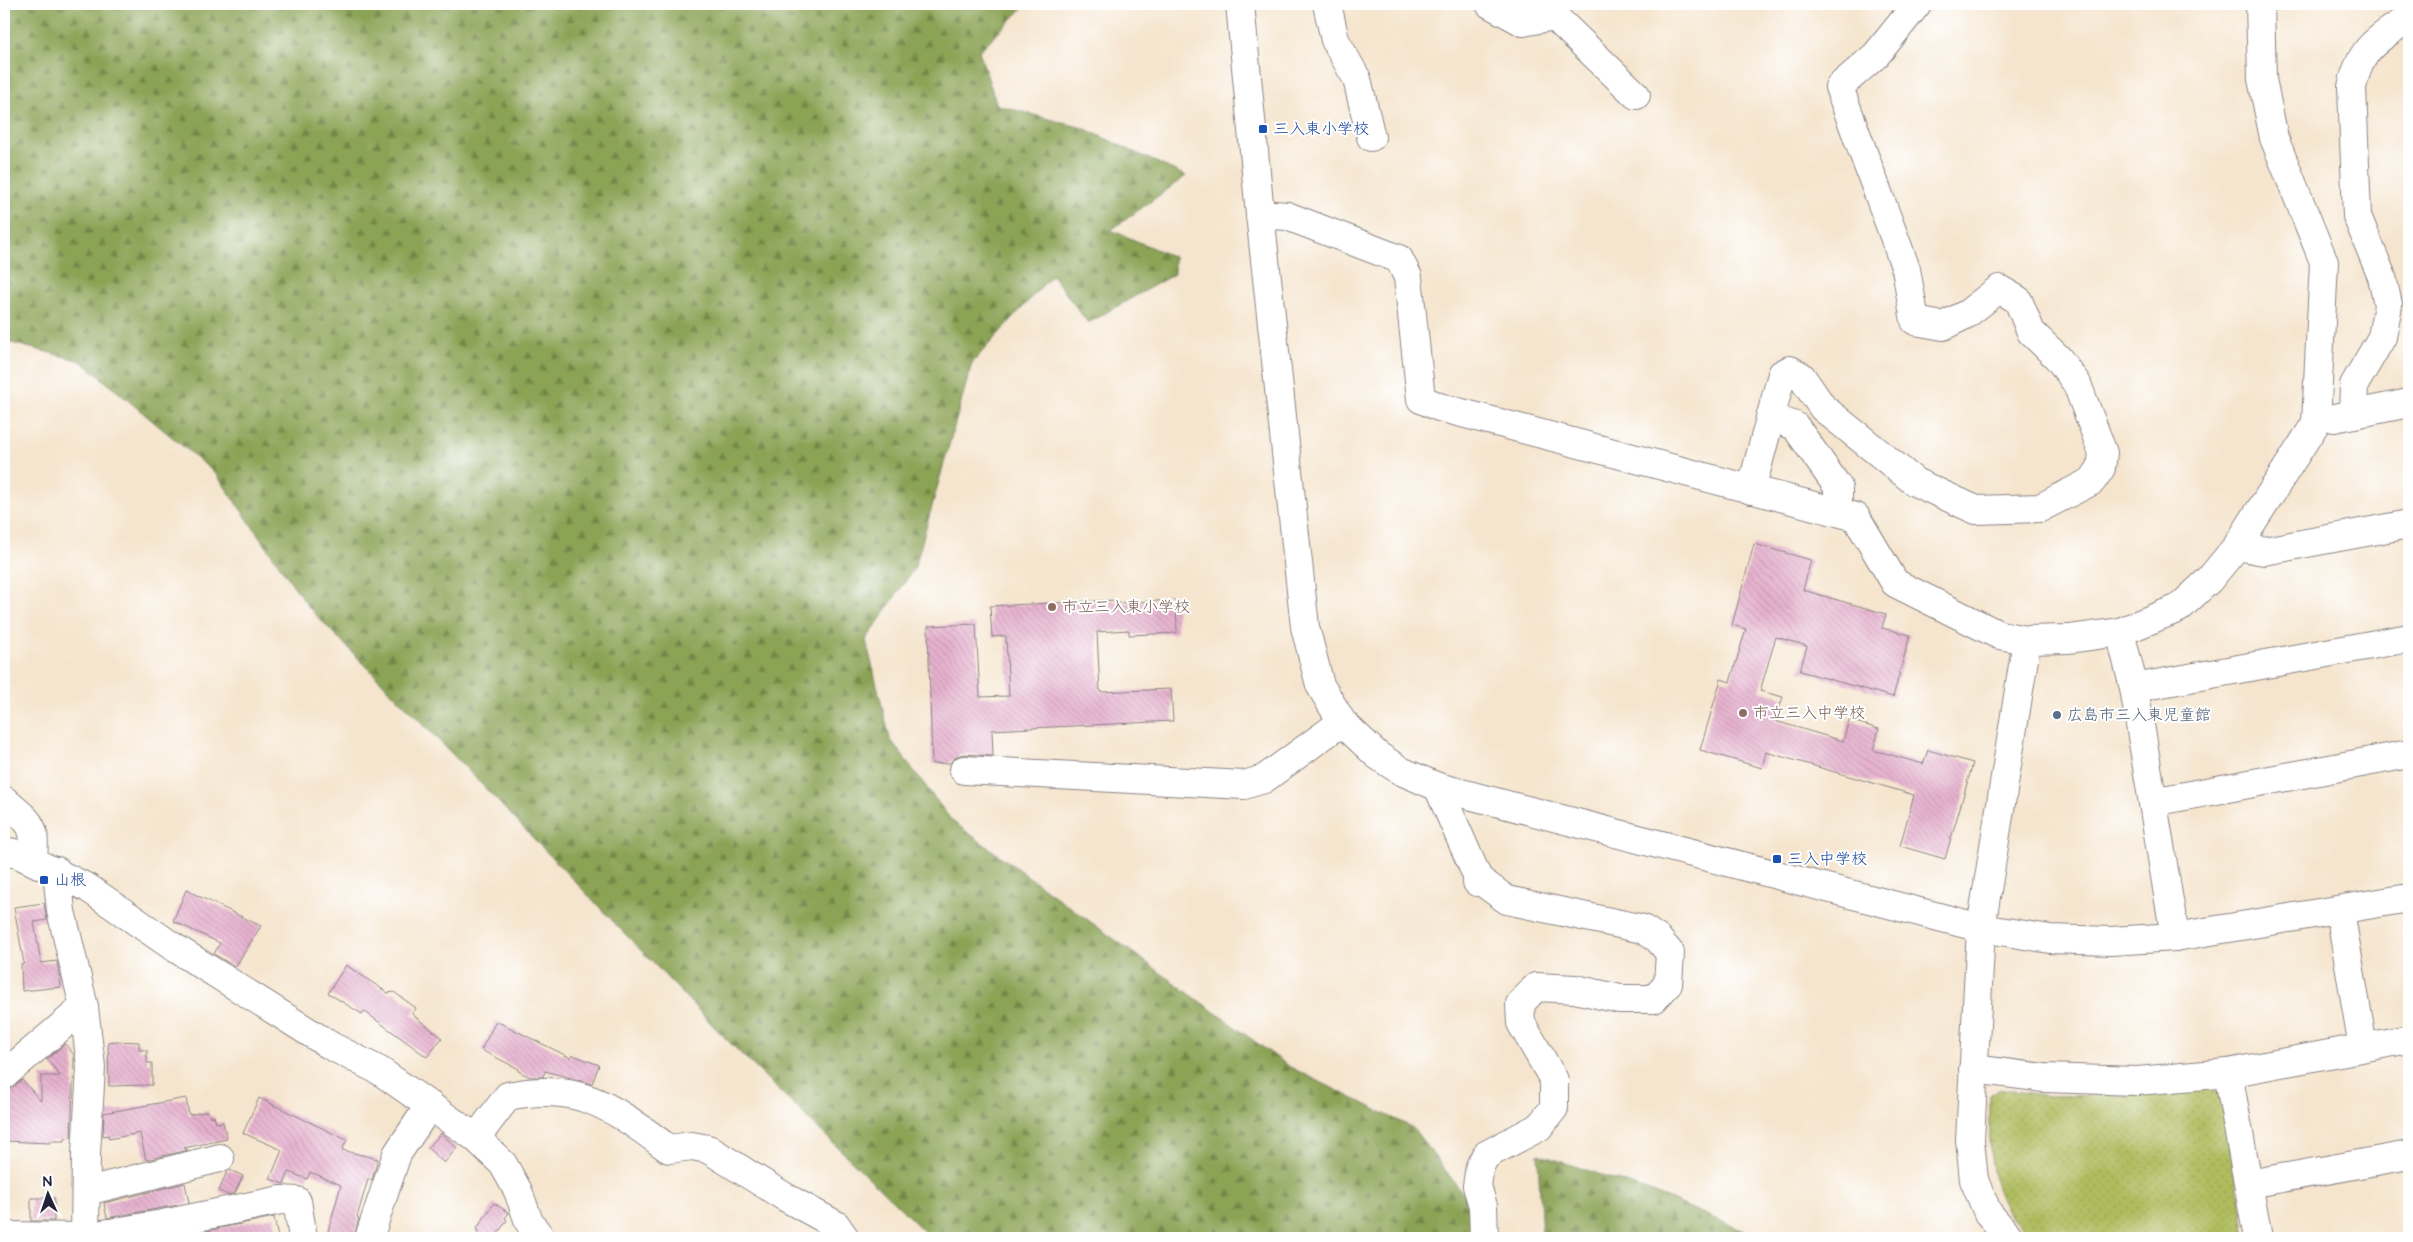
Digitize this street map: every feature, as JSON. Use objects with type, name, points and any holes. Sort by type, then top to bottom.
[{"type":"street","points":[[1240,4],[1260,214],[1305,627],[1320,685],[1342,722],[1377,755],[1401,771],[1438,787],[1982,928],[2050,939],[2111,942],[2175,937],[2409,898]]},
{"type":"street","points":[[1327,4],[1335,40],[1357,79],[1371,137]]},
{"type":"street","points":[[1490,4],[1523,22],[1554,16],[1636,95]]},
{"type":"street","points":[[1751,490],[1782,374],[1790,370],[1801,376],[1823,408],[1916,482],[1976,510],[2040,508],[2092,481],[2101,468],[2103,453],[2077,384],[2058,358],[2031,332],[2018,300],[1999,289],[1967,314],[1944,326],[1915,321],[1906,269],[1838,87],[1876,56],[1918,4]]},
{"type":"street","points":[[1260,214],[1287,216],[1399,260],[1408,277],[1421,399],[1439,407],[1856,517],[1895,583],[1999,635],[2027,640],[2069,639],[2120,632],[2180,608],[2209,580],[2238,546],[2316,423],[2324,262],[2274,138],[2262,79],[2260,4]]},
{"type":"street","points":[[2353,414],[2354,385],[2382,337],[2388,305],[2382,276],[2357,216],[2352,87],[2356,67],[2369,46],[2409,18]]},
{"type":"street","points":[[2316,423],[2409,403]]},
{"type":"street","points":[[1770,417],[1795,426],[1838,487],[1838,512]]},
{"type":"street","points":[[2238,546],[2264,551],[2409,524]]},
{"type":"street","points":[[2120,632],[2134,688],[2175,937]]},
{"type":"street","points":[[2134,688],[2409,638]]},
{"type":"street","points":[[2010,1238],[1988,1213],[1974,1180],[1970,1140],[1982,928],[2027,640]]},
{"type":"street","points":[[964,770],[1244,785],[1264,778],[1342,722]]},
{"type":"street","points":[[2153,802],[2409,754]]},
{"type":"street","points":[[1438,787],[1477,876],[1477,882],[1481,882],[1507,900],[1643,929],[1658,939],[1670,953],[1668,984],[1654,999],[1620,999],[1575,989],[1536,987],[1520,1004],[1522,1023],[1554,1080],[1554,1108],[1539,1127],[1486,1155],[1480,1166],[1477,1186],[1483,1206],[1484,1238]]},
{"type":"street","points":[[4,800],[30,823],[61,911],[84,1008],[90,1067],[86,1154],[87,1190],[98,1236]]},
{"type":"street","points":[[4,851],[18,854],[88,888],[172,946],[331,1046],[380,1072],[476,1138],[503,1164],[518,1191],[529,1233]]},
{"type":"street","points":[[2340,911],[2363,1047]]},
{"type":"street","points":[[4,1075],[84,1008]]},
{"type":"street","points":[[1973,1070],[2044,1078],[2137,1081],[2228,1073],[2409,1039]]},
{"type":"street","points":[[2228,1073],[2258,1238]]},
{"type":"street","points":[[476,1138],[508,1096],[529,1092],[560,1092],[594,1101],[618,1112],[669,1149],[692,1146],[708,1149],[785,1197],[836,1225],[844,1238]]},
{"type":"street","points":[[369,1238],[397,1154],[430,1105]]},
{"type":"street","points":[[2249,1184],[2409,1155]]},
{"type":"street","points":[[87,1190],[220,1158]]},
{"type":"street","points":[[4,1236],[98,1236],[281,1200],[297,1201],[303,1238]]},
{"type":"green space","points":[[4,4],[1027,4],[979,51],[997,105],[1083,128],[1186,176],[1111,230],[1174,257],[1174,274],[1088,323],[1052,275],[972,363],[915,567],[866,640],[890,739],[952,821],[1290,1067],[1413,1128],[1497,1238],[931,1238],[726,1039],[463,765],[309,608],[216,474],[81,361],[4,341]]},
{"type":"green space","points":[[2209,1084],[2221,1093],[2246,1238],[2033,1238],[2009,1213],[1996,1185],[1991,1156],[1990,1095],[1998,1089],[2050,1096],[2124,1095]]},
{"type":"green space","points":[[1538,1154],[1653,1192],[1760,1238],[1542,1238]]},
{"type":"building","points":[[1754,544],[1811,560],[1803,590],[1886,614],[1882,628],[1910,635],[1893,697],[1800,671],[1807,646],[1776,637],[1760,691],[1783,697],[1775,721],[1843,741],[1849,720],[1879,729],[1873,750],[1923,764],[1928,750],[1973,763],[1945,859],[1900,846],[1914,795],[1766,752],[1762,768],[1700,750],[1721,679],[1730,682],[1746,629],[1732,625]]},
{"type":"building","points":[[1116,600],[1117,603],[1176,600],[1177,633],[1129,635],[1129,630],[1097,632],[1100,692],[1171,689],[1173,721],[992,730],[993,756],[964,754],[957,756],[950,763],[932,764],[928,626],[976,624],[980,697],[1009,696],[1006,636],[992,637],[990,606]]},
{"type":"building","points":[[186,890],[261,926],[235,967],[214,954],[220,943],[173,921]]},
{"type":"building","points":[[44,903],[47,920],[34,922],[41,963],[57,961],[61,987],[22,991],[21,964],[24,964],[14,907]]},
{"type":"building","points":[[346,965],[388,993],[394,992],[416,1008],[412,1014],[442,1038],[427,1057],[364,1011],[362,1014],[328,993]]},
{"type":"building","points":[[496,1021],[571,1058],[573,1055],[599,1065],[592,1084],[545,1071],[543,1077],[530,1077],[518,1071],[519,1069],[481,1050]]},
{"type":"building","points":[[108,1042],[139,1042],[139,1050],[147,1050],[147,1063],[152,1063],[152,1085],[109,1086]]},
{"type":"building","points":[[65,1044],[74,1055],[71,1137],[65,1138],[65,1141],[50,1141],[50,1143],[4,1141],[4,1093],[22,1080],[41,1101],[41,1076],[60,1076],[47,1059]]},
{"type":"building","points":[[186,1098],[189,1115],[208,1111],[210,1117],[214,1116],[216,1123],[223,1122],[227,1139],[184,1148],[188,1150],[146,1160],[140,1133],[109,1139],[108,1135],[103,1136],[104,1113]]},
{"type":"building","points":[[259,1098],[347,1140],[342,1150],[378,1159],[372,1180],[368,1179],[357,1217],[359,1218],[354,1238],[326,1238],[341,1185],[310,1172],[307,1179],[289,1172],[284,1184],[270,1179],[282,1150],[243,1133]]},
{"type":"building","points":[[441,1133],[457,1148],[444,1163],[428,1148]]},
{"type":"building","points":[[230,1170],[243,1176],[235,1193],[228,1195],[219,1191],[227,1171]]},
{"type":"building","points":[[185,1183],[189,1203],[107,1218],[104,1203]]},
{"type":"building","points":[[31,1198],[54,1198],[54,1221],[31,1221]]},
{"type":"building","points":[[494,1203],[509,1213],[505,1218],[507,1220],[495,1238],[474,1238],[479,1231],[476,1230]]},
{"type":"building","points":[[274,1217],[278,1238],[207,1238],[206,1231]]},
{"type":"place","name":"三入東小学校","points":[[1263,129]]},
{"type":"place","name":"市立三入東小学校","points":[[1052,607]]},
{"type":"place","name":"市立三入中学校","points":[[1743,713]]},
{"type":"place","name":"広島市三入東児童館","points":[[2057,715]]},
{"type":"place","name":"三入中学校","points":[[1777,859]]},
{"type":"place","name":"山根","points":[[44,880]]}]
